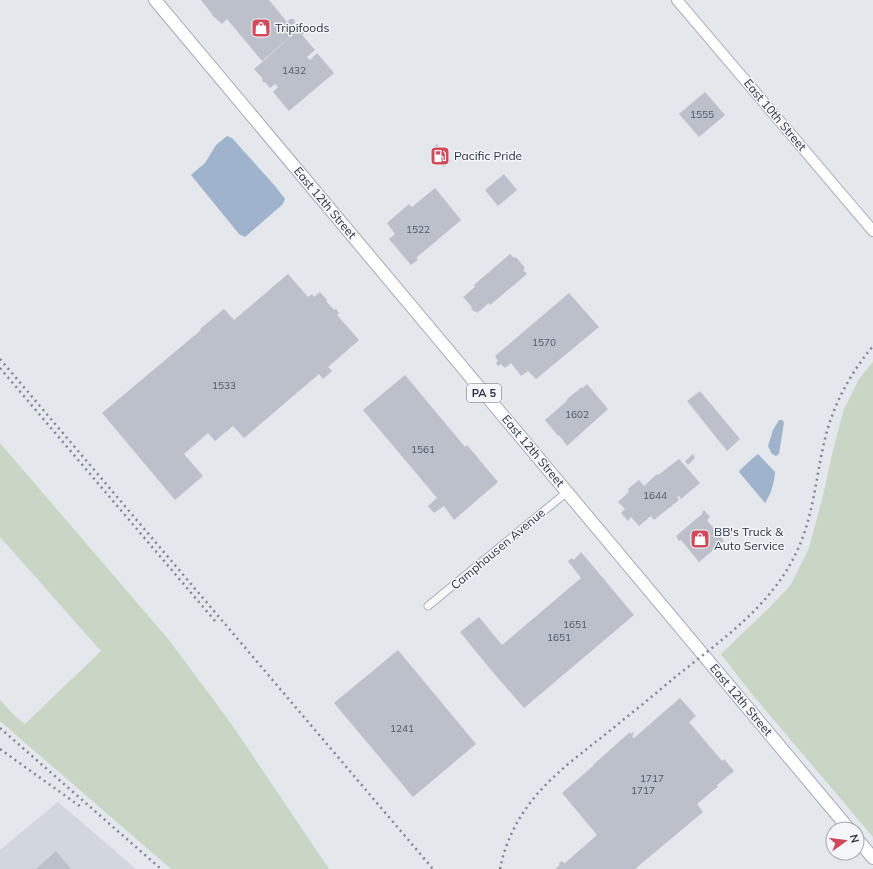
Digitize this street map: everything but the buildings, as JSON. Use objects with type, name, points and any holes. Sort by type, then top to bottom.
[{"type":"main road","name":"East 12th Street","points":[[155,0],[842,821]]},
{"type":"main road","points":[[865,848],[873,858]]},
{"type":"street","name":"East 10th Street","points":[[677,0],[873,231]]},
{"type":"street","name":"Camphausen Avenue","points":[[428,606],[567,492]]},
{"type":"shaded area","points":[[58,802],[136,869],[0,869],[0,850]]},
{"type":"green space","points":[[873,362],[873,837],[865,828],[865,821],[859,821],[751,693],[721,654],[790,586],[809,548],[844,409],[859,379]]},
{"type":"green space","points":[[0,443],[169,640],[230,722],[329,869],[171,869],[0,721],[0,700],[25,724],[101,651],[0,537]]},
{"type":"water","points":[[227,136],[232,138],[285,199],[283,204],[245,237],[239,234],[191,175],[205,163],[216,145]]},
{"type":"water","points":[[779,420],[784,422],[779,454],[776,456],[772,454],[768,446],[773,430]]},
{"type":"water","points":[[758,454],[775,472],[772,489],[765,503],[739,472]]},
{"type":"railway","points":[[500,869],[505,849],[513,830],[527,807],[544,787],[573,760],[727,636],[759,606],[774,589],[786,571],[803,537],[812,507],[823,446],[835,408],[858,365],[873,346]]},
{"type":"railway","points":[[0,359],[433,869]]},
{"type":"railway","points":[[0,368],[215,621]]},
{"type":"railway","points":[[0,728],[161,869]]},
{"type":"railway","points":[[0,749],[81,807]]},
{"type":"place","name":"Tripifoods","points":[[261,28]]},
{"type":"place","name":"Pacific Pride","points":[[440,156]]},
{"type":"place","name":"BB's Truck & Auto Service","points":[[700,539]]}]
